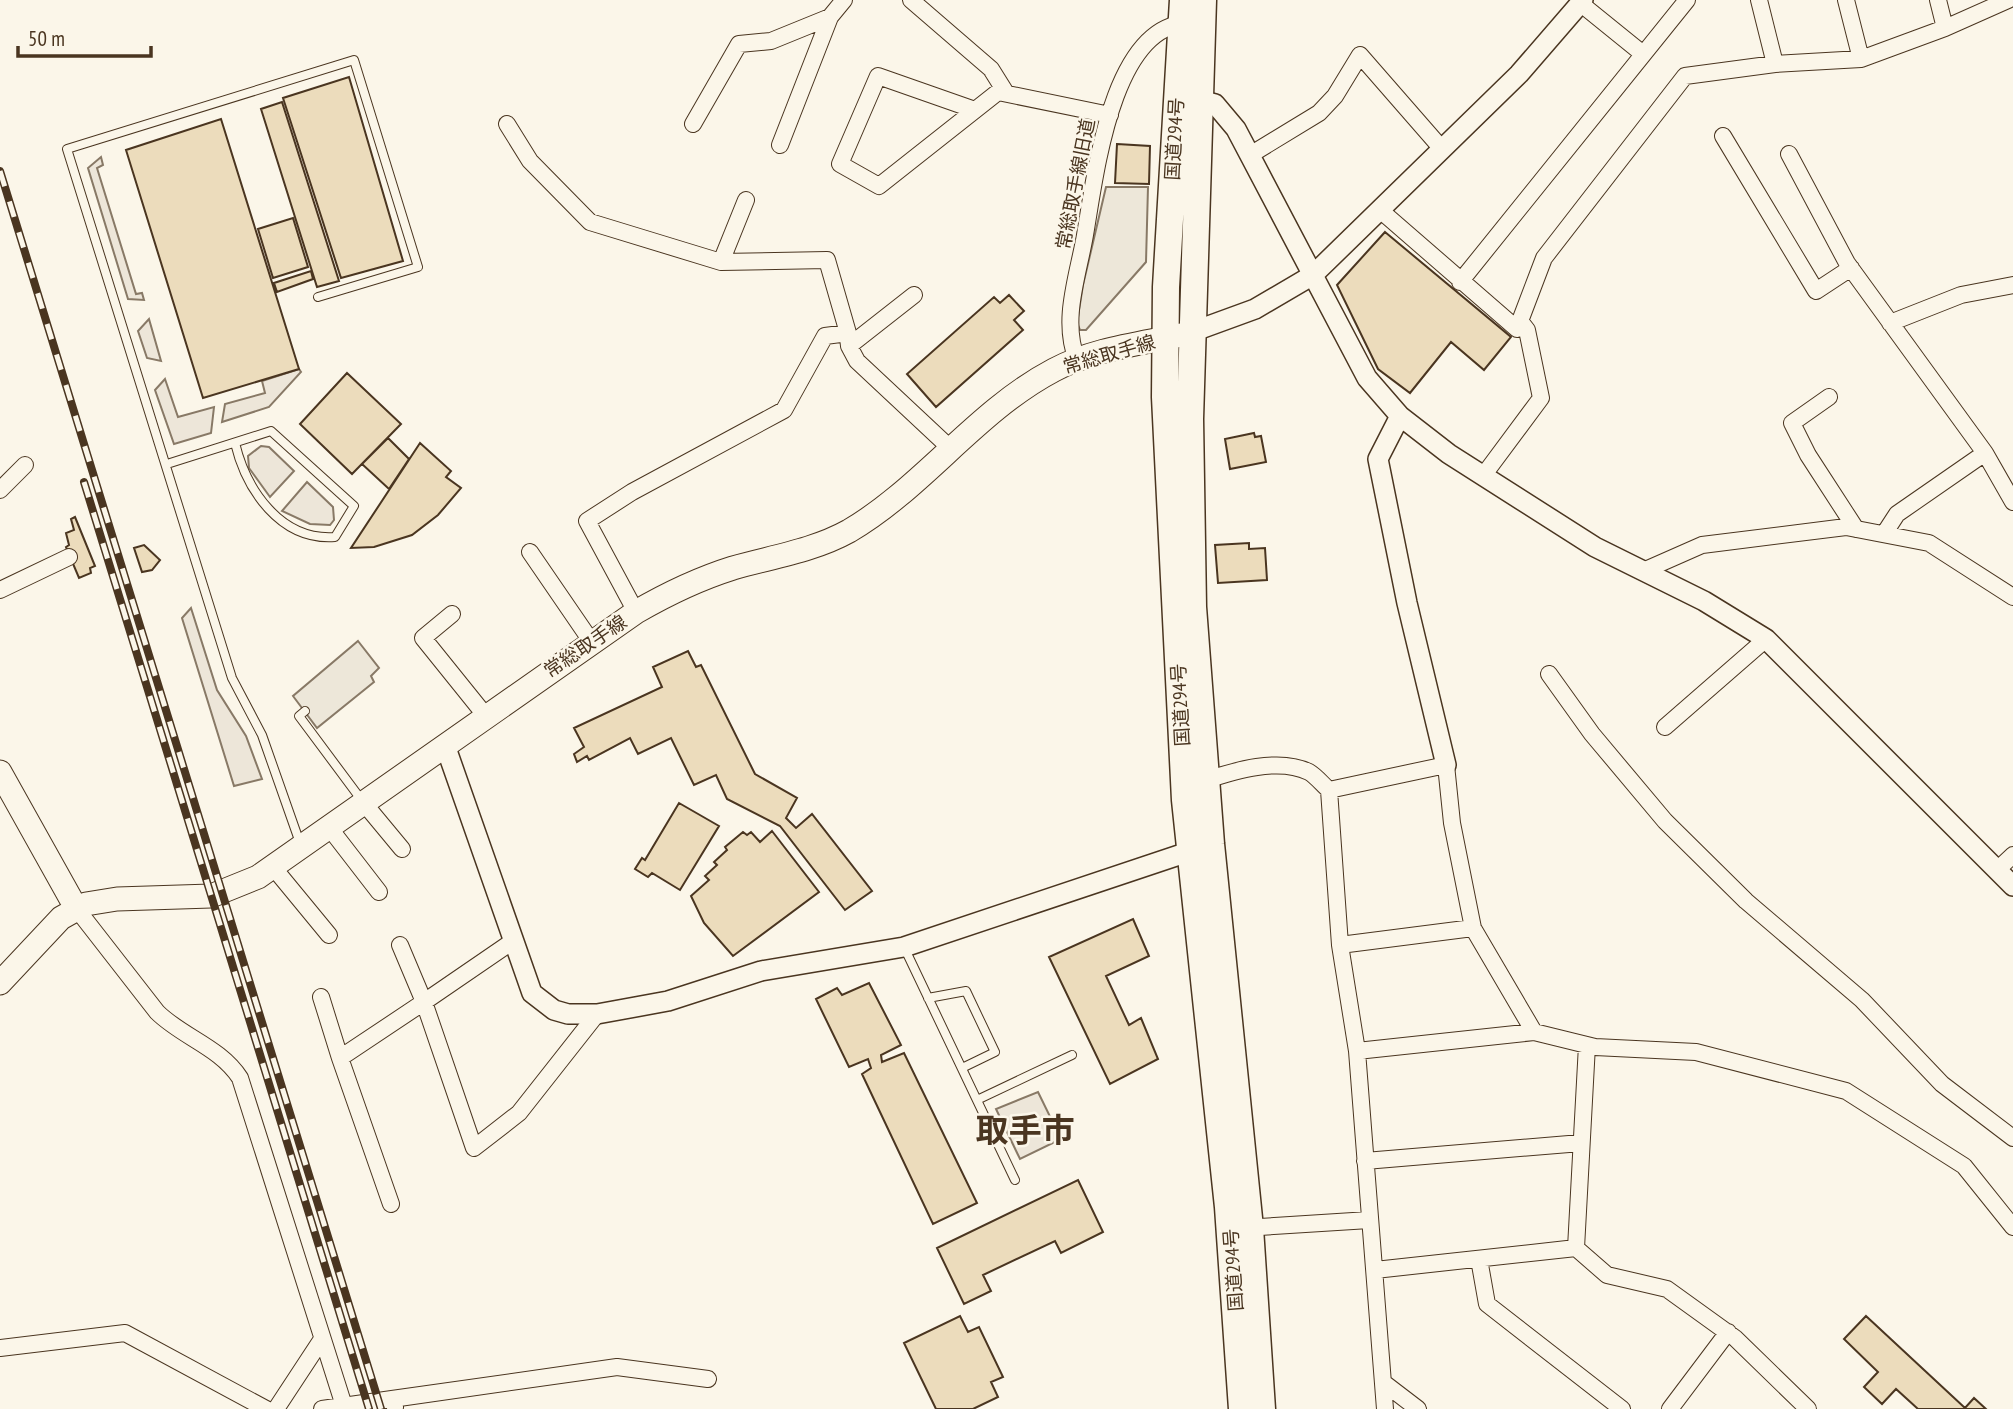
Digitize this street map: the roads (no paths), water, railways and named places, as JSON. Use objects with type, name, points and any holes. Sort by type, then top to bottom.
[{"type":"highway","name":"国道294号","points":[[1192,11],[1199,100],[1190,419],[1193,607],[1206,780],[1200,848]]},
{"type":"highway","name":"国道294号","points":[[1192,11],[1165,338],[1176,639],[1262,1409]]},
{"type":"highway","name":"国道294号","points":[[1240,1228],[1242,1409]]},
{"type":"main road","name":"常総取手線","points":[[4,972],[76,908],[117,899],[211,896],[238,888],[273,867],[591,640],[636,612],[692,583],[816,545],[847,532],[873,515],[1012,397],[1040,378],[1077,360],[1123,346],[1192,332]]},
{"type":"main road","points":[[0,772],[76,908]]},
{"type":"street","points":[[780,145],[830,16],[844,0]]},
{"type":"street","points":[[911,0],[991,69],[1006,93]]},
{"type":"street","points":[[1460,282],[1686,0]]},
{"type":"street","points":[[1759,0],[1775,64]]},
{"type":"street","points":[[1846,0],[1861,59]]},
{"type":"street","points":[[1938,0],[1945,28]]},
{"type":"street","points":[[1380,210],[1517,329],[1544,258],[1685,76],[1775,64],[1861,59],[1945,28],[2008,0]]},
{"type":"street","points":[[1192,332],[1262,306],[1312,275],[1518,74],[1581,2],[1643,54]]},
{"type":"street","name":"常総取手線旧道","points":[[1077,360],[1068,326],[1101,142],[1119,87],[1146,42],[1192,11]]},
{"type":"street","points":[[693,124],[739,44],[771,41],[830,16]]},
{"type":"street","points":[[1250,155],[1319,113],[1335,96],[1360,55],[1442,149]]},
{"type":"street","points":[[975,110],[878,76],[840,164],[878,186],[998,92],[1110,115]]},
{"type":"street","points":[[1199,100],[1215,104],[1227,117],[1250,155],[1367,378],[1400,416],[1483,476],[1595,547],[1704,601],[1766,639],[2013,886]]},
{"type":"street","points":[[507,124],[530,161],[590,222],[721,262],[827,260],[848,340],[857,361],[950,448]]},
{"type":"street","points":[[1723,136],[1816,291],[1851,268]]},
{"type":"street","points":[[1789,154],[1851,268],[1985,453],[2013,502]]},
{"type":"street","points":[[721,262],[746,201]]},
{"type":"street","points":[[1890,323],[1961,295],[2013,285]]},
{"type":"street","points":[[636,612],[587,521],[632,492],[784,410],[825,337],[848,340],[914,295]]},
{"type":"street","points":[[1483,476],[1541,398],[1527,330],[1520,321]]},
{"type":"street","points":[[1829,397],[1792,423],[1808,455],[1856,529]]},
{"type":"street","points":[[1400,416],[1378,459],[1407,603],[1446,765],[1452,823],[1473,928],[1534,1032]]},
{"type":"street","points":[[1884,534],[1897,514],[1985,453]]},
{"type":"street","points":[[0,490],[25,466]]},
{"type":"street","points":[[1643,572],[1702,545],[1846,527],[1929,543],[2013,597]]},
{"type":"street","points":[[530,552],[591,640]]},
{"type":"street","points":[[0,590],[69,557]]},
{"type":"street","points":[[453,614],[423,638],[485,715]]},
{"type":"street","points":[[1665,727],[1766,639]]},
{"type":"street","points":[[1549,674],[1592,734],[1665,821],[1746,901],[1862,1000],[1942,1084],[2013,1138]]},
{"type":"street","points":[[445,745],[532,993],[541,1003],[568,1014],[597,1014],[668,1002],[761,971],[904,947],[1200,848]]},
{"type":"street","points":[[1329,790],[1446,765]]},
{"type":"street","points":[[1206,780],[1233,771],[1285,766],[1309,772],[1329,790],[1340,945],[1357,1051],[1385,1409]]},
{"type":"street","points":[[363,802],[402,849]]},
{"type":"street","points":[[328,826],[379,892]]},
{"type":"street","points":[[1997,870],[2013,855]]},
{"type":"street","points":[[273,867],[329,935]]},
{"type":"street","points":[[76,908],[157,1012],[167,1022],[217,1054],[240,1078],[344,1408]]},
{"type":"street","points":[[1340,945],[1473,928]]},
{"type":"street","points":[[340,1058],[513,941]]},
{"type":"street","points":[[400,945],[424,1002],[474,1148],[519,1113],[597,1014]]},
{"type":"street","points":[[321,997],[391,1204]]},
{"type":"street","points":[[1357,1051],[1534,1032],[1587,1045],[1696,1052],[1846,1091],[1964,1166],[2013,1227]]},
{"type":"street","points":[[1576,1248],[1587,1045]]},
{"type":"street","points":[[1365,1161],[1581,1143]]},
{"type":"street","points":[[1240,1228],[1369,1220]]},
{"type":"street","points":[[1375,1270],[1576,1248],[1608,1275],[1667,1289],[1728,1332],[1800,1405]]},
{"type":"street","points":[[1479,1259],[1487,1304],[1622,1409]]},
{"type":"street","points":[[1670,1409],[1728,1332]]},
{"type":"street","points":[[0,1348],[125,1333],[265,1409]]},
{"type":"street","points":[[276,1409],[322,1339]]},
{"type":"street","points":[[322,1409],[394,1404],[617,1367],[708,1379]]},
{"type":"street","points":[[1384,1383],[1418,1409]]},
{"type":"lane","points":[[301,846],[262,735],[232,678],[67,149],[354,60],[418,267],[318,297]]},
{"type":"lane","points":[[167,464],[271,431],[354,506],[335,537],[314,536],[270,511],[248,482],[235,443]]},
{"type":"lane","points":[[304,711],[299,716],[363,802]]},
{"type":"lane","points":[[904,947],[1015,1180]]},
{"type":"lane","points":[[928,998],[966,991],[995,1052],[962,1068]]},
{"type":"lane","points":[[977,1100],[1072,1055]]},
{"type":"railway","points":[[0,171],[381,1409]]},
{"type":"railway","points":[[84,482],[369,1409]]},
{"type":"district","name":"取手市","points":[[1025,1130]]}]
